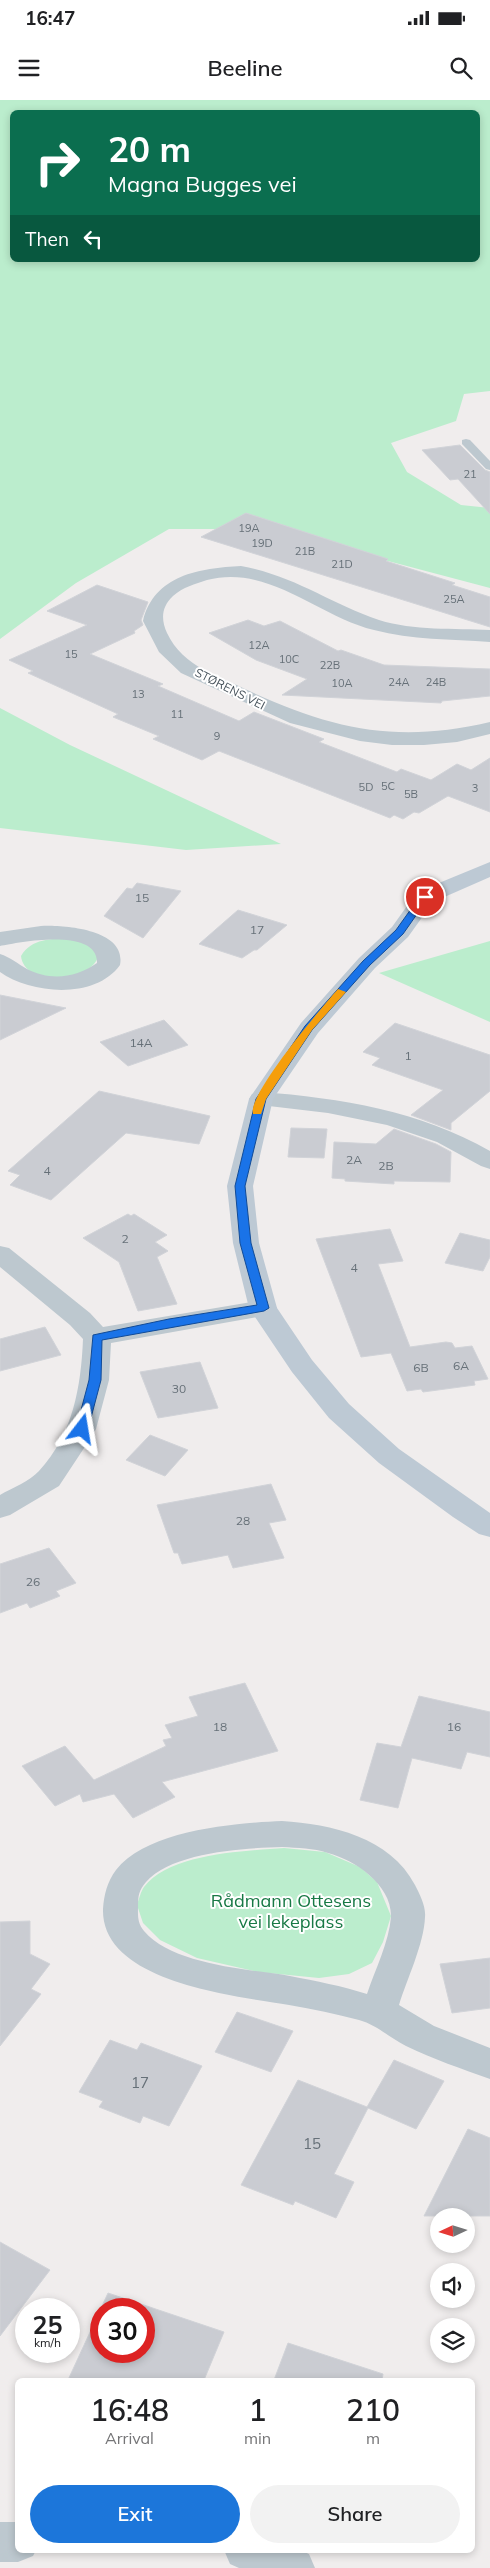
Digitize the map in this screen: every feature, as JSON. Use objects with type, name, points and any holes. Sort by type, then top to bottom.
[{"type":"street","name":"STØRENS VEI","points":[[490,636],[429,632],[379,625],[361,620],[275,577],[242,572],[203,575],[173,586],[160,598],[152,620],[166,649],[206,680],[269,709],[312,724],[363,737],[407,740],[449,737],[490,728]]},
{"type":"street","points":[[490,868],[425,897],[400,932],[367,963],[309,1028],[261,1099],[240,1186],[246,1243],[264,1308],[302,1366],[338,1412],[389,1456],[463,1510],[490,1527]]},
{"type":"street","points":[[0,939],[77,933],[101,944],[107,952],[109,962],[107,967],[86,979],[43,983],[8,968],[0,960]]},
{"type":"street","points":[[261,1099],[291,1101],[394,1118],[441,1135],[490,1161]]},
{"type":"street","points":[[0,1254],[80,1320],[97,1338],[95,1380],[82,1429],[49,1479],[0,1508]]},
{"type":"street","points":[[97,1338],[169,1323],[264,1308]]},
{"type":"street","points":[[379,2012],[409,1916],[398,1882],[368,1855],[343,1842],[320,1837],[257,1835],[180,1848],[144,1863],[123,1886],[118,1906],[121,1928],[135,1946],[162,1962],[210,1977],[293,1991],[379,2012],[412,2032],[490,2064]]},
{"type":"street","points":[[0,2542],[15,2542]]},
{"type":"street","points":[[253,2553],[294,2568]]},
{"type":"lane","points":[[466,442],[490,467]]},
{"type":"green space","points":[[0,100],[490,100],[490,391],[464,394],[456,421],[391,443],[407,472],[461,505],[490,508],[490,588],[267,529],[169,529],[76,583],[0,639]]},
{"type":"green space","points":[[0,708],[70,745],[281,844],[186,850],[0,828]]},
{"type":"green space","points":[[70,938],[90,945],[98,957],[92,966],[83,972],[57,978],[44,977],[33,973],[25,966],[21,956],[31,946],[42,941]]},
{"type":"green space","points":[[490,941],[490,1022],[379,973]]},
{"type":"green space","name":"Rådmann Ottesens vei lekeplass","points":[[284,1848],[325,1852],[360,1867],[377,1882],[391,1916],[383,1942],[372,1963],[349,1974],[319,1978],[258,1972],[197,1958],[160,1940],[143,1923],[137,1905],[144,1887],[156,1876],[171,1867],[209,1856]]},
{"type":"building","points":[[460,445],[485,470],[490,472],[490,514],[458,479],[450,480],[422,450]]},
{"type":"building","points":[[246,513],[388,559],[386,561],[455,583],[452,585],[490,597],[490,627],[201,537]]},
{"type":"building","points":[[97,585],[148,602],[141,620],[143,625],[134,631],[135,633],[90,654],[163,684],[158,686],[239,721],[254,712],[324,739],[319,742],[397,772],[401,769],[431,780],[457,764],[471,770],[490,758],[490,812],[448,796],[419,813],[414,812],[403,819],[394,815],[390,818],[219,751],[202,760],[153,739],[159,736],[113,717],[118,714],[28,673],[33,671],[9,660],[87,625],[47,611]]},
{"type":"building","points":[[248,620],[264,626],[280,621],[338,651],[341,650],[384,665],[490,669],[490,696],[442,701],[441,703],[282,695],[307,679],[256,660],[209,633]]},
{"type":"building","points":[[137,883],[181,891],[143,938],[104,916],[127,888],[132,889]]},
{"type":"building","points":[[238,910],[287,925],[257,950],[242,958],[199,944]]},
{"type":"building","points":[[0,995],[66,1008],[0,1040]]},
{"type":"building","points":[[164,1020],[188,1045],[128,1066],[100,1042]]},
{"type":"building","points":[[395,1023],[490,1055],[490,1091],[451,1123],[451,1130],[411,1115],[443,1090],[372,1065],[380,1058],[363,1052]]},
{"type":"building","points":[[99,1091],[210,1116],[199,1144],[126,1133],[51,1200],[10,1185],[20,1175],[8,1171]]},
{"type":"building","points":[[291,1128],[327,1129],[324,1158],[288,1157]]},
{"type":"building","points":[[394,1129],[436,1144],[451,1152],[450,1182],[394,1181],[394,1184],[345,1181],[345,1179],[332,1178],[334,1142],[376,1144]]},
{"type":"building","points":[[128,1214],[131,1216],[134,1214],[167,1235],[155,1242],[168,1251],[157,1257],[177,1304],[138,1311],[119,1262],[83,1238]]},
{"type":"building","points":[[390,1229],[403,1261],[378,1264],[410,1347],[446,1342],[452,1343],[455,1348],[472,1346],[488,1379],[474,1381],[475,1385],[423,1392],[421,1389],[407,1391],[391,1353],[361,1357],[316,1239]]},
{"type":"building","points":[[460,1233],[490,1240],[490,1257],[483,1271],[445,1263]]},
{"type":"building","points":[[45,1327],[61,1355],[0,1371],[0,1339]]},
{"type":"building","points":[[200,1362],[218,1408],[158,1418],[140,1372]]},
{"type":"building","points":[[150,1435],[188,1450],[165,1476],[126,1460]]},
{"type":"building","points":[[271,1484],[286,1520],[269,1523],[284,1558],[233,1568],[228,1555],[182,1564],[178,1553],[174,1553],[157,1505]]},
{"type":"building","points":[[49,1548],[76,1583],[56,1591],[60,1596],[30,1608],[27,1603],[0,1613],[0,1564]]},
{"type":"building","points":[[245,1683],[278,1751],[162,1782],[175,1797],[133,1818],[114,1794],[83,1802],[80,1794],[55,1806],[22,1766],[65,1746],[94,1780],[166,1746],[163,1740],[172,1738],[165,1725],[198,1716],[189,1697]]},
{"type":"building","points":[[419,1696],[490,1712],[490,1757],[467,1752],[461,1769],[412,1758],[398,1808],[360,1800],[377,1743],[401,1747]]},
{"type":"building","points":[[30,1921],[30,1954],[50,1964],[31,1989],[41,1994],[0,2046],[0,1922]]},
{"type":"building","points":[[490,1958],[490,2008],[452,2013],[440,1964]]},
{"type":"building","points":[[237,2012],[293,2031],[271,2072],[215,2052]]},
{"type":"building","points":[[110,2040],[137,2050],[141,2043],[202,2066],[169,2126],[143,2116],[140,2123],[99,2107],[103,2101],[79,2092]]},
{"type":"building","points":[[394,2060],[444,2081],[416,2129],[368,2108],[334,2174],[354,2182],[336,2218],[295,2201],[293,2205],[241,2185],[298,2080],[367,2107]]},
{"type":"building","points":[[468,2129],[490,2138],[490,2216],[475,2216],[475,2208],[430,2208],[430,2216],[424,2216]]},
{"type":"building","points":[[0,2242],[50,2270],[29,2298],[15,2298],[15,2316],[0,2336]]},
{"type":"building","points":[[108,2293],[123,2298],[106,2298]]},
{"type":"building","points":[[155,2309],[224,2332],[205,2378],[69,2378],[76,2363],[80,2363],[80,2354],[90,2332],[90,2363],[155,2363]]},
{"type":"building","points":[[288,2343],[383,2374],[382,2378],[275,2378]]},
{"type":"slow traffic","points":[[257,1111],[261,1099],[309,1028],[341,992]]},
{"type":"route","points":[[82,1429],[95,1380],[97,1338],[169,1323],[264,1308],[246,1243],[240,1186],[250,1138],[261,1099],[309,1028],[367,963],[400,932],[425,897]]}]
